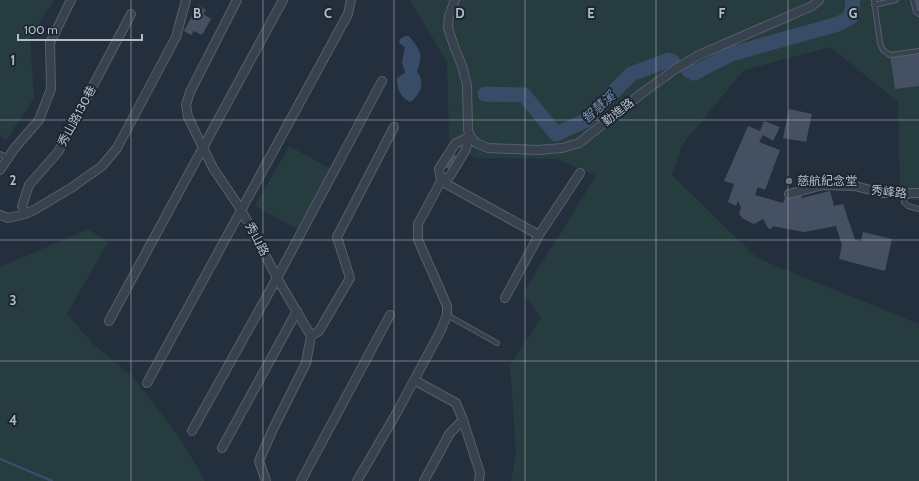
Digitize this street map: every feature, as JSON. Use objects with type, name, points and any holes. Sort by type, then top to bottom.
[{"type":"street","points":[[0,170],[14,149],[39,120],[51,89],[50,43],[70,0]]},
{"type":"street","points":[[0,215],[8,218],[25,214],[71,188],[102,166],[117,148],[176,38],[186,0]]},
{"type":"street","name":"秀山路","points":[[237,0],[190,92],[186,105],[188,117],[213,168],[240,210],[311,336]]},
{"type":"street","points":[[109,321],[283,0]]},
{"type":"street","points":[[146,384],[348,14],[351,0]]},
{"type":"street","points":[[357,481],[414,380],[441,330],[447,315],[447,306],[418,240],[418,224],[441,181],[450,176],[465,151],[470,136],[468,130],[467,84],[448,28],[449,16],[455,0]]},
{"type":"street","name":"勤進路","points":[[470,136],[476,143],[488,148],[538,150],[562,148],[579,143],[642,93],[677,68],[699,55],[812,6],[819,0]]},
{"type":"street","name":"秀山路130巷","points":[[25,214],[22,206],[29,185],[58,152],[131,14]]},
{"type":"street","points":[[192,432],[277,278],[382,81]]},
{"type":"street","points":[[266,481],[259,461],[273,428],[306,363],[311,336],[319,332],[350,278],[337,237],[394,127]]},
{"type":"street","points":[[441,181],[439,169],[455,144],[470,136]]},
{"type":"street","points":[[505,298],[539,235],[580,173]]},
{"type":"street","points":[[441,181],[539,235]]},
{"type":"street","name":"秀峰路","points":[[789,194],[823,186],[855,186],[882,193],[915,194]]},
{"type":"street","points":[[222,448],[297,311]]},
{"type":"street","points":[[302,481],[390,315]]},
{"type":"street","points":[[414,380],[456,403],[480,473],[479,481]]},
{"type":"street","points":[[424,481],[450,433],[463,420]]},
{"type":"lane","points":[[874,0],[880,43],[883,50],[890,55],[919,51]]},
{"type":"lane","points":[[874,5],[896,0]]},
{"type":"lane","points":[[912,0],[916,12],[919,14]]},
{"type":"lane","points":[[0,154],[8,158]]},
{"type":"lane","points":[[915,194],[903,198],[904,202],[908,206],[919,209]]},
{"type":"lane","points":[[447,315],[497,343]]},
{"type":"green space","points":[[0,0],[54,0],[30,38],[34,98],[6,140],[0,135]]},
{"type":"green space","points":[[410,0],[919,0],[919,200],[912,200],[900,187],[898,102],[830,47],[744,70],[682,145],[672,175],[757,258],[919,324],[919,481],[511,481],[516,454],[510,365],[541,318],[523,293],[596,176],[558,159],[475,158],[449,140],[447,62]]},
{"type":"green space","points":[[289,146],[331,169],[297,229],[255,206]]},
{"type":"green space","points":[[88,229],[108,242],[67,314],[93,344],[133,377],[180,438],[205,481],[0,481],[0,267]]},
{"type":"water","points":[[405,36],[409,36],[420,52],[420,61],[417,72],[421,80],[421,88],[417,96],[410,102],[401,95],[397,82],[397,78],[405,73],[402,62],[405,47],[399,43],[400,39]]},
{"type":"building","points":[[915,0],[919,0],[919,15],[917,16]]},
{"type":"building","points":[[198,5],[206,10],[203,14],[211,19],[202,35],[194,31],[191,35],[184,31]]},
{"type":"building","points":[[919,52],[919,86],[895,89],[890,55]]},
{"type":"building","points":[[789,109],[812,114],[806,142],[783,138]]},
{"type":"building","points":[[764,121],[780,127],[773,141],[763,135],[759,142],[780,150],[765,190],[758,187],[755,195],[783,203],[786,196],[801,193],[802,198],[830,191],[834,206],[843,204],[855,240],[861,241],[863,232],[892,239],[885,271],[839,259],[842,245],[836,226],[804,232],[772,226],[772,229],[768,228],[763,219],[754,224],[742,218],[739,213],[741,208],[738,201],[736,206],[728,202],[734,184],[724,181],[748,126],[760,131]]},
{"type":"building","points":[[452,153],[458,157],[450,170],[445,167]]},
{"type":"waterway","name":"智慧溪","points":[[688,70],[694,73],[731,54],[838,24],[851,17],[853,0]]},
{"type":"waterway","name":"智慧溪","points":[[485,94],[524,95],[556,134],[585,121],[631,74],[669,60],[673,62]]},
{"type":"waterway","points":[[0,459],[52,481]]},
{"type":"place","name":"慈航紀念堂","points":[[789,181]]}]
